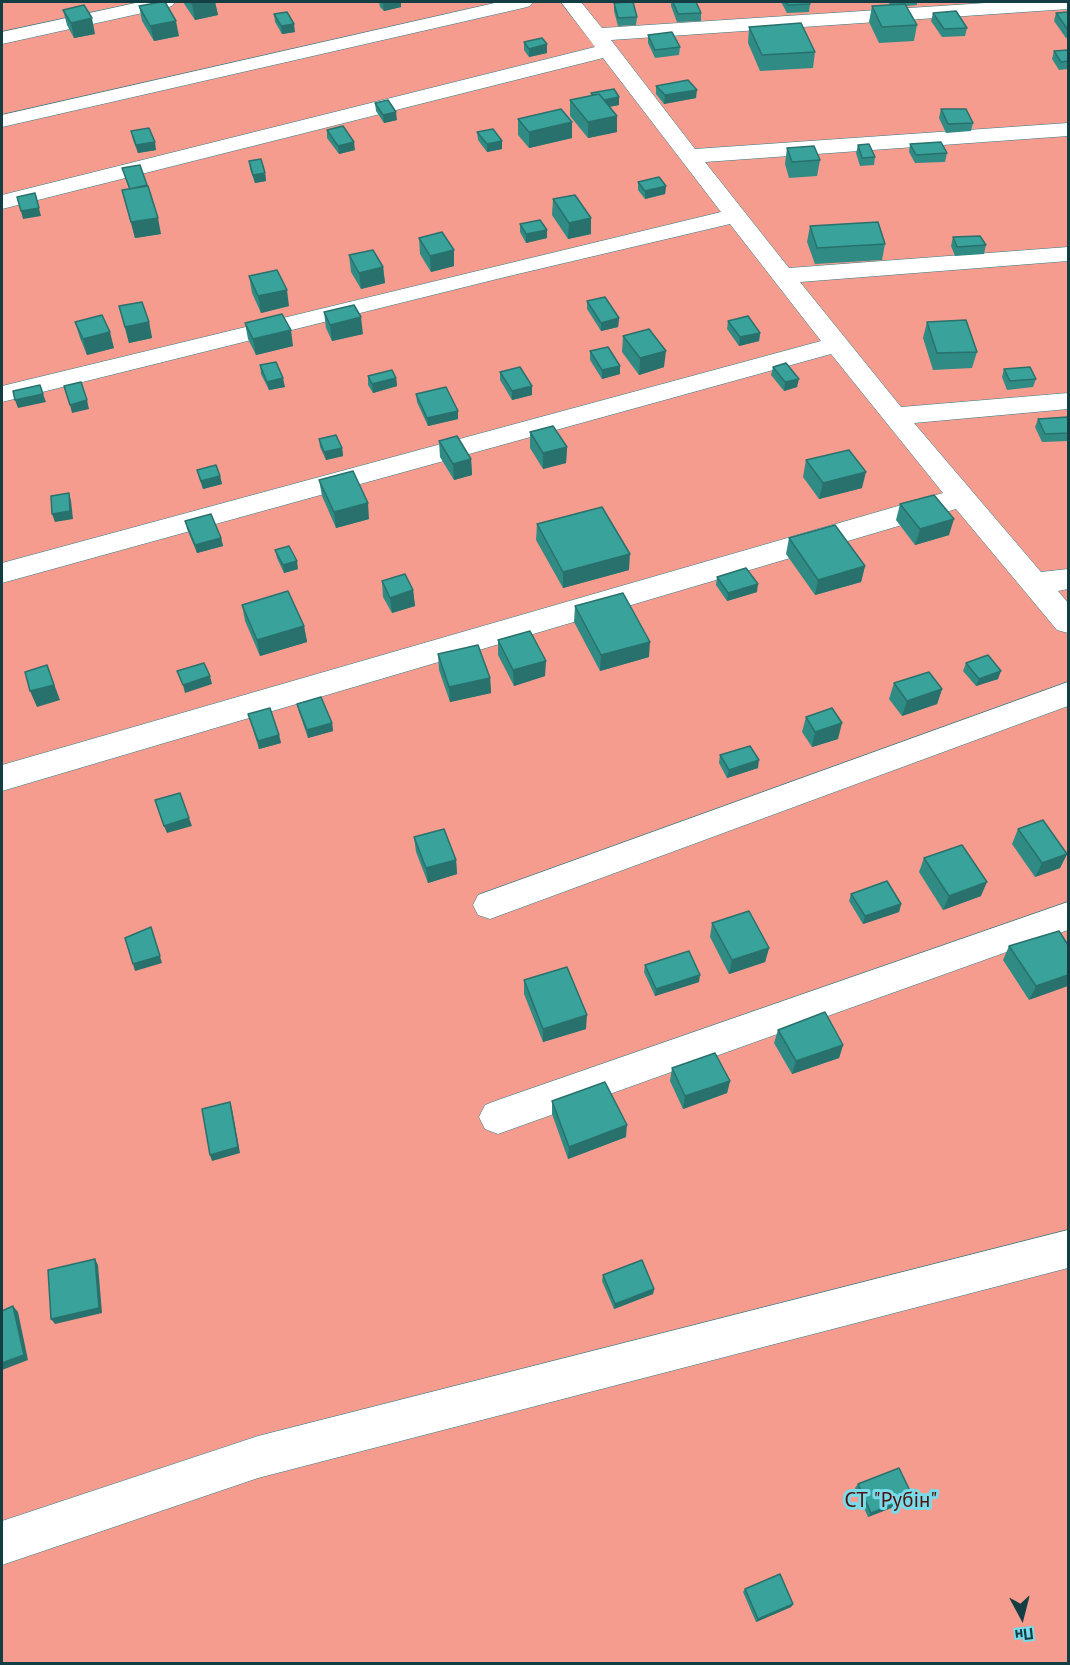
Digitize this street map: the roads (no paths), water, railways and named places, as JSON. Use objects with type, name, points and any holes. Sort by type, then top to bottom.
[{"type":"street","points":[[2,38],[165,2]]},
{"type":"street","points":[[2,121],[523,2]]},
{"type":"street","points":[[571,2],[836,345],[960,498],[1068,622]]},
{"type":"street","points":[[2,201],[602,43],[1068,3]]},
{"type":"street","points":[[689,156],[1068,129]]},
{"type":"street","points":[[2,394],[736,216]]},
{"type":"street","points":[[782,276],[1068,254]]},
{"type":"street","points":[[2,573],[836,345]]},
{"type":"street","points":[[893,416],[1068,401]]},
{"type":"street","points":[[2,778],[960,498]]},
{"type":"street","points":[[1034,583],[1068,579]]},
{"type":"street","points":[[490,905],[1068,694]]},
{"type":"street","points":[[498,1117],[1068,916]]},
{"type":"street","points":[[2,1543],[258,1457],[1068,1249]]},
{"type":"park label","name":"СТ \"Рубін\"","points":[[891,1501]]}]
